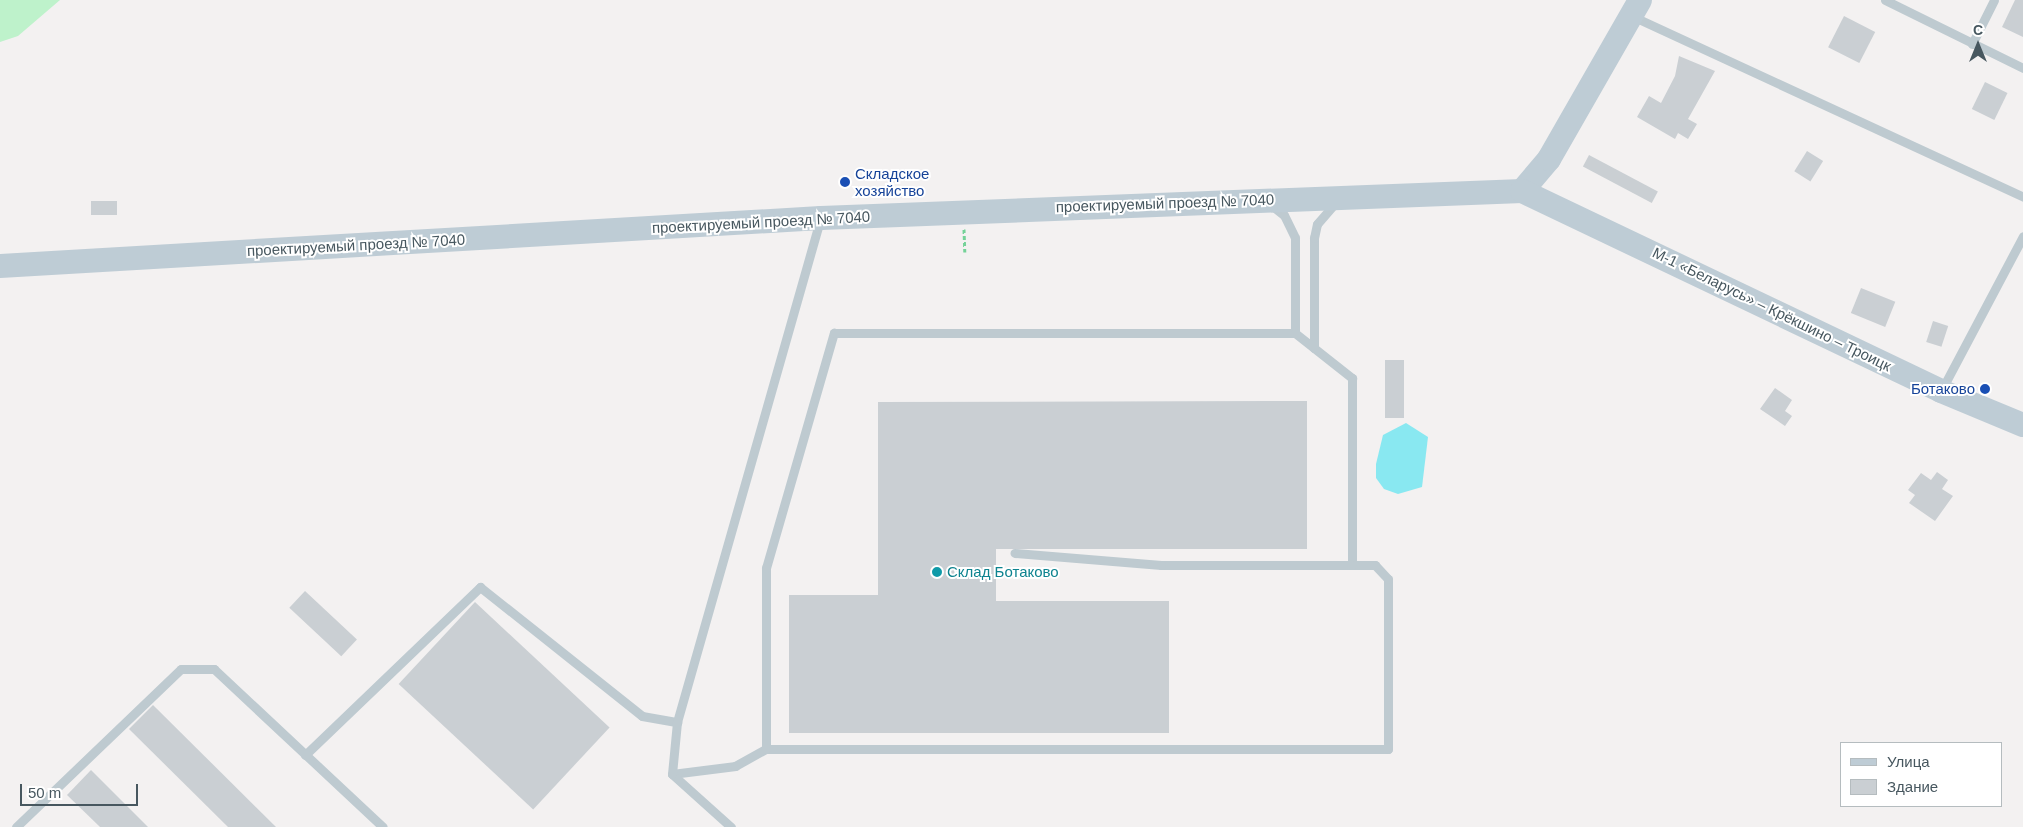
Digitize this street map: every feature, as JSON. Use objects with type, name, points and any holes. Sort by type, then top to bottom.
[{"type":"main road","points":[[1522,191],[1549,159],[1636,8]]},
{"type":"main road","name":"проектируемый проезд № 7040","points":[[0,266],[821,218],[1251,199],[1522,191]]},
{"type":"main road","name":"М-1 «Беларусь» – Крёкшино – Троицк","points":[[1522,191],[1941,391],[2023,426]]},
{"type":"lane","points":[[1885,0],[2023,68]]},
{"type":"lane","points":[[1972,44],[1994,0]]},
{"type":"lane","points":[[1636,8],[2023,197]]},
{"type":"lane","points":[[1314,348],[1317,224],[1334,203],[1356,195]]},
{"type":"lane","points":[[1251,199],[1271,205],[1292,226],[1295,333]]},
{"type":"lane","points":[[672,774],[677,722],[821,218]]},
{"type":"lane","points":[[1941,391],[2023,236]]},
{"type":"lane","points":[[766,749],[766,568],[834,333],[1295,333],[1352,378],[1352,566]]},
{"type":"lane","points":[[672,774],[735,766],[766,749],[1388,749],[1388,578],[1375,566],[1161,566],[1014,553]]},
{"type":"lane","points":[[305,755],[480,587],[642,716],[677,722]]},
{"type":"lane","points":[[16,827],[181,668],[214,668],[382,827]]},
{"type":"lane","points":[[672,774],[731,827]]},
{"type":"path","points":[[964,229],[965,252]]},
{"type":"green space","points":[[0,0],[60,0],[18,36],[0,42]]},
{"type":"water","points":[[1406,423],[1428,437],[1422,487],[1398,494],[1384,489],[1376,478],[1376,464],[1383,435]]},
{"type":"building","points":[[2015,0],[2023,0],[2023,37],[2002,27]]},
{"type":"building","points":[[1844,16],[1875,32],[1859,63],[1828,47]]},
{"type":"building","points":[[1679,56],[1715,71],[1688,119],[1697,124],[1688,139],[1678,133],[1675,139],[1637,117],[1649,96],[1661,103],[1675,76]]},
{"type":"building","points":[[1985,82],[2007,93],[1994,120],[1972,109]]},
{"type":"building","points":[[1807,151],[1823,161],[1810,181],[1794,171]]},
{"type":"building","points":[[1589,155],[1658,192],[1652,203],[1583,166]]},
{"type":"building","points":[[91,201],[117,201],[117,215],[91,215]]},
{"type":"building","points":[[1861,288],[1895,302],[1885,327],[1851,313]]},
{"type":"building","points":[[1933,321],[1948,326],[1941,347],[1926,342]]},
{"type":"building","points":[[1385,360],[1404,360],[1404,418],[1385,418]]},
{"type":"building","points":[[1775,388],[1792,400],[1785,411],[1792,416],[1785,426],[1760,409]]},
{"type":"building","name":"Склад Ботаково","points":[[1307,401],[1307,549],[996,549],[996,601],[1169,601],[1169,733],[789,733],[789,595],[878,595],[878,402]]},
{"type":"building","points":[[1937,472],[1948,480],[1942,489],[1953,496],[1935,521],[1909,503],[1915,495],[1908,490],[1921,473],[1931,480]]},
{"type":"building","points":[[305,591],[357,639],[341,656],[289,608]]},
{"type":"building","points":[[475,602],[610,727],[533,809],[399,684]]},
{"type":"building","points":[[153,705],[276,827],[228,827],[129,729]]},
{"type":"building","points":[[91,770],[148,827],[100,827],[67,795]]},
{"type":"place","name":"Складское хозяйство","points":[[845,182]]},
{"type":"place","name":"Ботаково","points":[[1985,389]]},
{"type":"place","name":"Склад Ботаково","points":[[937,572]]}]
